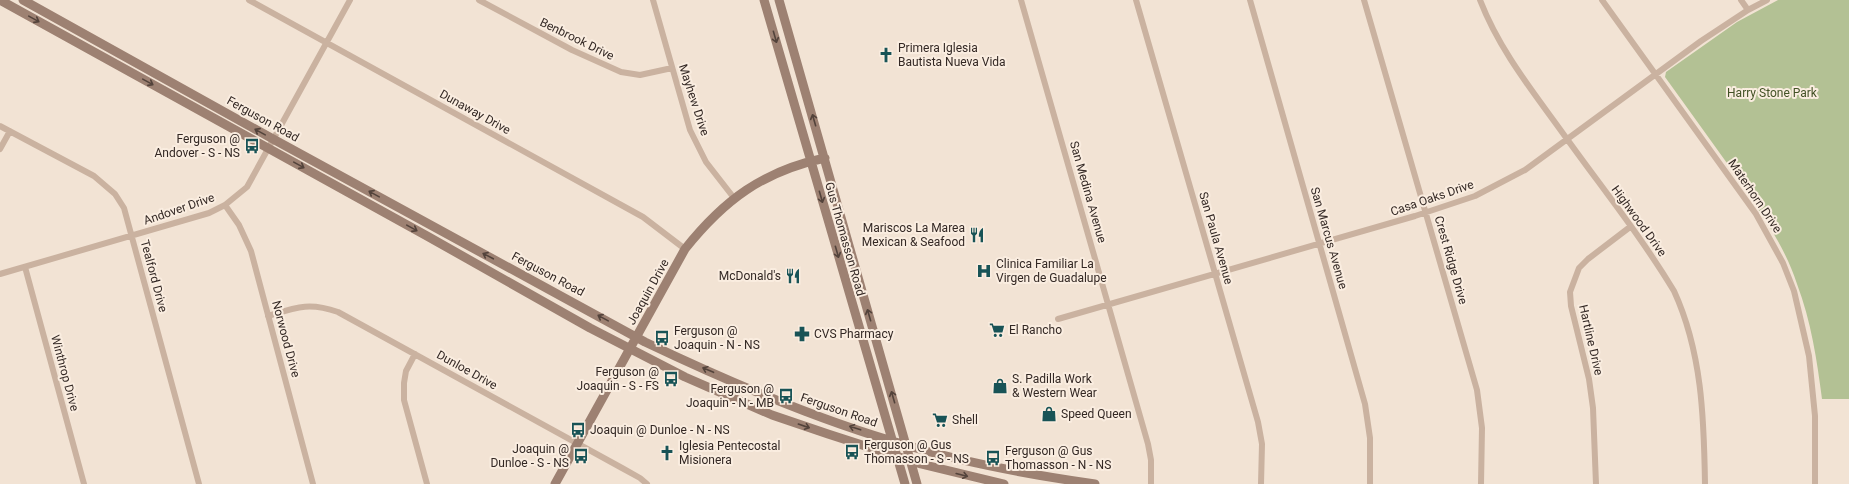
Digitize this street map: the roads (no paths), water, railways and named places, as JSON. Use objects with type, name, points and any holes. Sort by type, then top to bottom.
[{"type":"main road","name":"Ferguson Road","points":[[0,0],[427,236],[590,328],[685,377],[772,415],[910,461],[1004,484]]},
{"type":"main road","name":"Ferguson Road","points":[[23,0],[273,139],[674,356],[813,414],[906,446],[1020,473],[1095,484]]},
{"type":"main road","name":"Gus Thomasson Road","points":[[764,0],[866,355],[905,484]]},
{"type":"main road","name":"Gus Thomasson Road","points":[[779,0],[917,484]]},
{"type":"main road","points":[[102,56],[107,46]]},
{"type":"main road","name":"Joaquin Drive","points":[[555,484],[685,249],[716,214],[734,198],[782,170],[825,158]]},
{"type":"main road","points":[[427,236],[433,226]]},
{"type":"main road","points":[[842,270],[856,267]]},
{"type":"main road","points":[[866,355],[882,360]]},
{"type":"street","name":"Dunaway Drive","points":[[249,0],[643,217],[685,249]]},
{"type":"street","name":"Andover Drive","points":[[0,274],[209,213],[225,205],[247,187],[350,0]]},
{"type":"street","name":"Benbrook Drive","points":[[479,0],[572,50],[621,72],[640,75],[672,68]]},
{"type":"street","name":"Mayhew Drive","points":[[653,0],[690,130],[706,162],[734,198]]},
{"type":"street","name":"San Medina Avenue","points":[[1021,0],[1148,444],[1151,460],[1151,484]]},
{"type":"street","name":"San Paula Avenue","points":[[1136,0],[1258,422],[1262,444],[1260,484]]},
{"type":"street","name":"San Marcus Avenue","points":[[1250,0],[1365,404],[1370,438],[1370,484]]},
{"type":"street","name":"Crest Ridge Drive","points":[[1364,0],[1477,390],[1482,428],[1481,484]]},
{"type":"street","name":"Highwood Drive","points":[[1480,0],[1492,29],[1509,58],[1534,95],[1567,138],[1630,227],[1674,291],[1685,314],[1690,331],[1702,393],[1705,484]]},
{"type":"street","name":"Materhorn Drive","points":[[1602,0],[1756,214],[1783,263],[1794,292],[1809,356],[1815,416],[1815,484]]},
{"type":"street","points":[[1741,0],[1748,10]]},
{"type":"street","name":"Casa Oaks Drive","points":[[1058,319],[1426,213],[1475,196],[1499,185],[1525,170],[1655,74],[1748,10],[1767,0]]},
{"type":"street","name":"Tealford Drive","points":[[0,126],[94,176],[106,184],[124,208],[199,484]]},
{"type":"street","points":[[0,149],[10,131]]},
{"type":"street","name":"Norwood Drive","points":[[225,205],[239,225],[251,251],[313,484]]},
{"type":"street","name":"Hartline Drive","points":[[1596,484],[1593,408],[1589,379],[1571,306],[1570,292],[1579,268],[1588,259],[1630,227]]},
{"type":"street","name":"Winthrop Drive","points":[[25,267],[84,484]]},
{"type":"street","name":"Dunloe Drive","points":[[268,316],[308,305],[325,307],[338,312],[628,471],[647,484]]},
{"type":"street","points":[[415,354],[406,371],[404,400],[427,484]]},
{"type":"place","name":"Primera Iglesia Bautista Nueva Vida","points":[[886,55]]},
{"type":"place","name":"Ferguson @ Andover - S - NS","points":[[252,146]]},
{"type":"place","name":"Mariscos La Marea Mexican & Seafood","points":[[977,235]]},
{"type":"place","name":"Clinica Familiar La Virgen de Guadalupe","points":[[984,271]]},
{"type":"place","name":"McDonald's","points":[[793,276]]},
{"type":"place","name":"El Rancho","points":[[997,330]]},
{"type":"place","name":"CVS Pharmacy","points":[[802,334]]},
{"type":"place","name":"Ferguson @ Joaquin - N - NS","points":[[662,338]]},
{"type":"place","name":"Ferguson @ Joaquin - S - FS","points":[[671,379]]},
{"type":"place","name":"S. Padilla Work & Western Wear","points":[[1000,386]]},
{"type":"place","name":"Ferguson @ Joaquin - N - MB","points":[[786,396]]},
{"type":"place","name":"Speed Queen","points":[[1049,414]]},
{"type":"place","name":"Shell","points":[[940,420]]},
{"type":"place","name":"Joaquin @ Dunloe - N - NS","points":[[578,430]]},
{"type":"place","name":"Ferguson @ Gus Thomasson - S - NS","points":[[852,452]]},
{"type":"place","name":"Iglesia Pentecostal Misionera","points":[[667,453]]},
{"type":"place","name":"Joaquin @ Dunloe - S - NS","points":[[581,456]]},
{"type":"place","name":"Ferguson @ Gus Thomasson - N - NS","points":[[993,458]]},
{"type":"park label","name":"Harry Stone Park","points":[[1772,93]]}]
